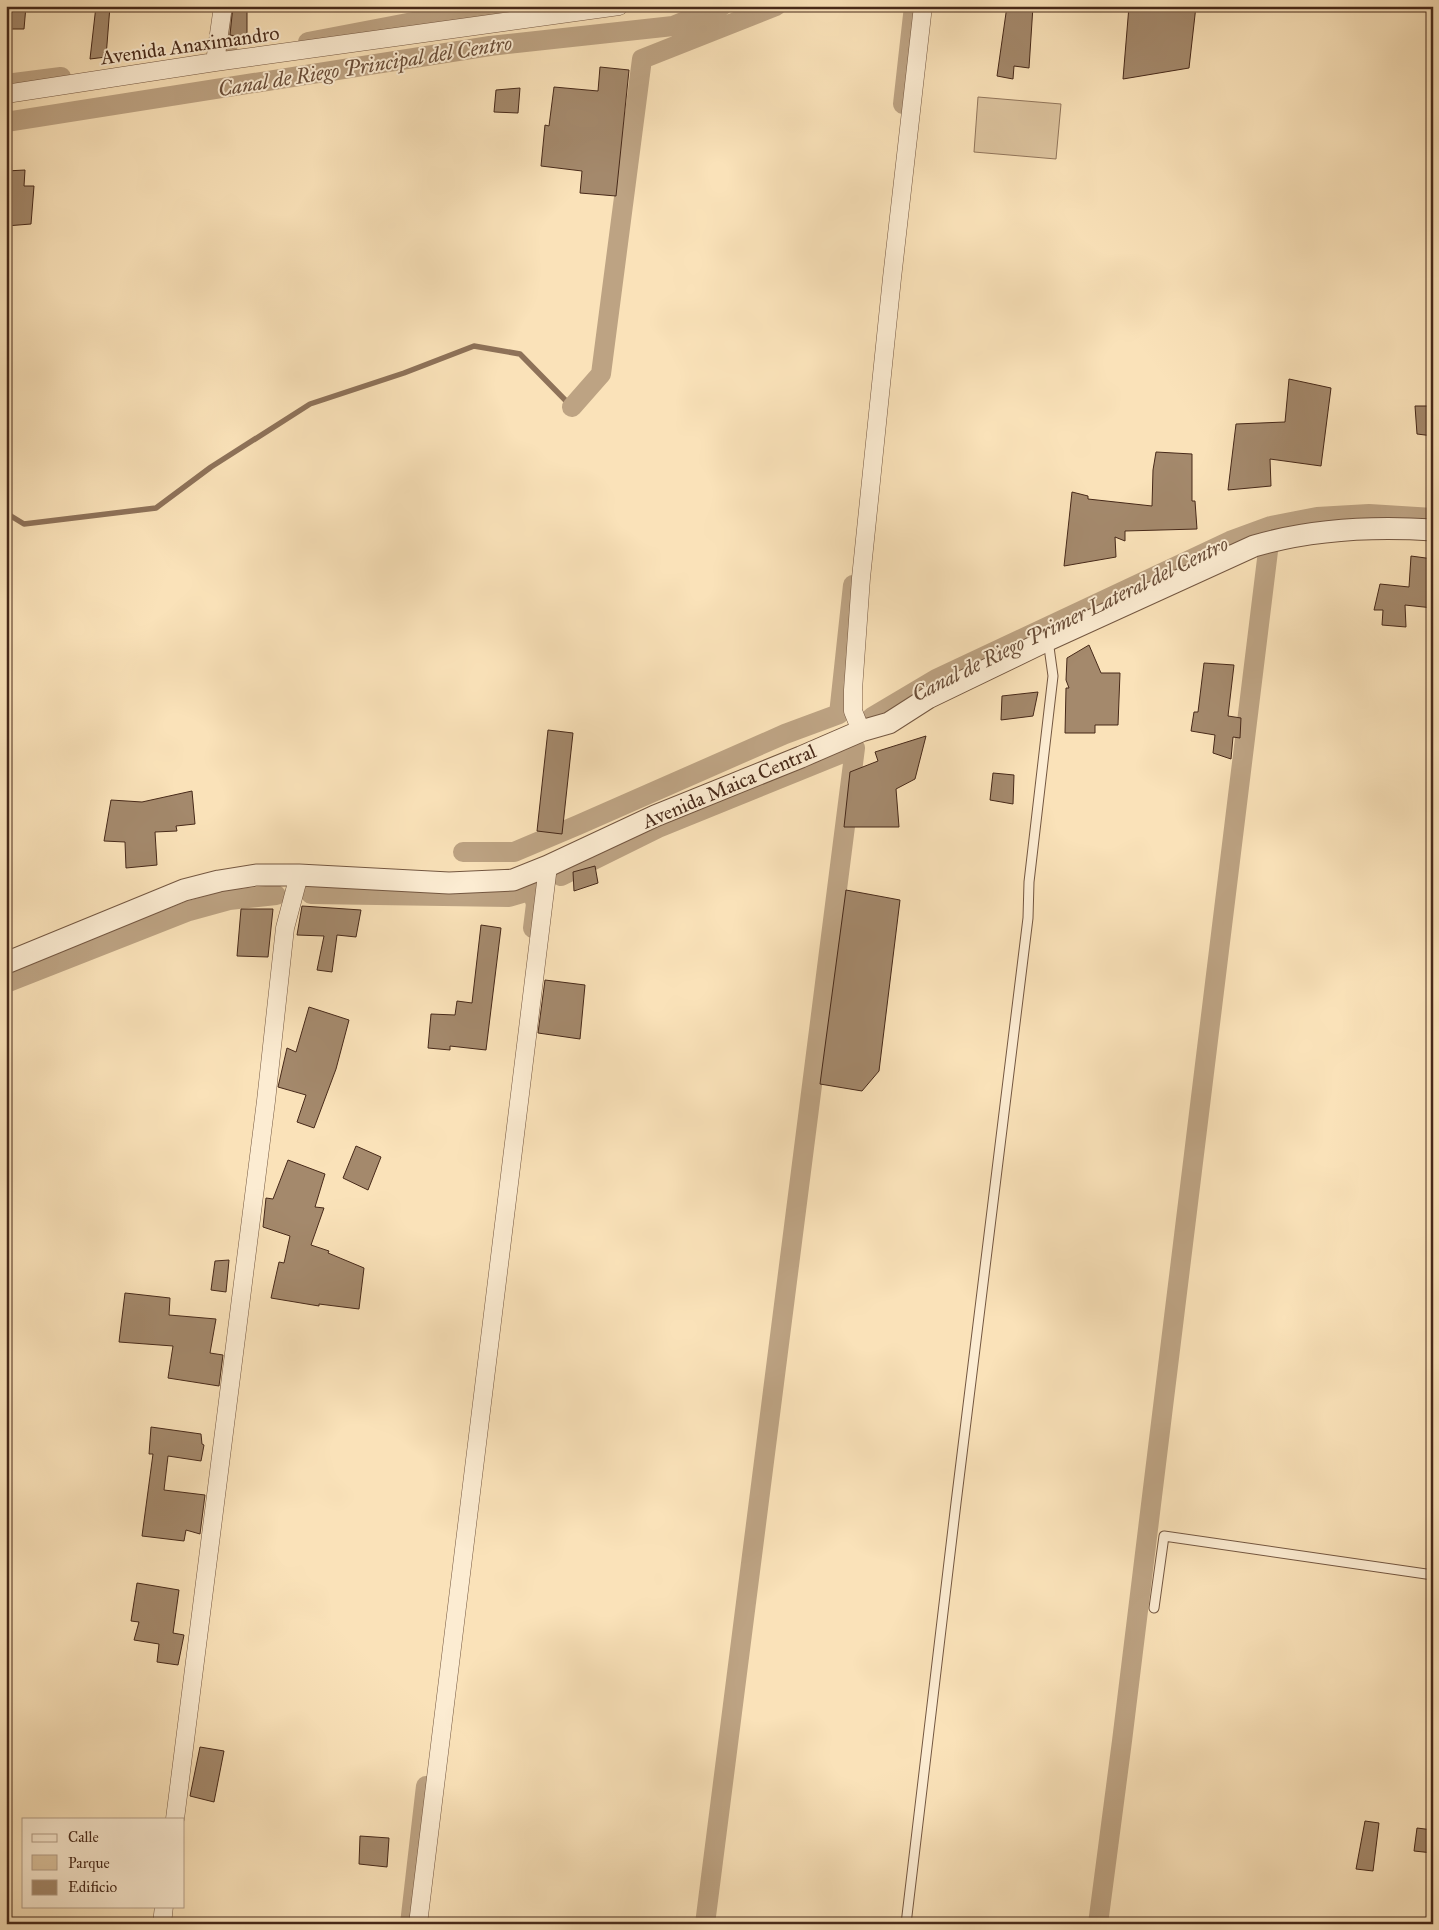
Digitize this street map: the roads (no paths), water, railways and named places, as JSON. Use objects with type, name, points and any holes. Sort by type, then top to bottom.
[{"type":"street","points":[[215,62],[223,6]]},
{"type":"street","name":"Avenida Anaximandro","points":[[6,94],[215,62],[619,6]]},
{"type":"street","points":[[861,730],[853,711],[852,690],[861,578],[892,278],[923,6]]},
{"type":"street","name":"Avenida Maica Central","points":[[6,963],[184,890],[219,881],[256,875],[299,875],[449,882],[512,880],[548,866],[655,816],[801,757],[861,730],[889,723],[928,698],[1048,640],[1254,546],[1282,538],[1320,532],[1394,527],[1433,530]]},
{"type":"street","points":[[418,1924],[548,866]]},
{"type":"street","points":[[175,1818],[266,1101],[285,928],[299,875]]},
{"type":"street","points":[[162,1924],[164,1908]]},
{"type":"lane","points":[[906,1924],[1028,918],[1029,882],[1053,676],[1048,640]]},
{"type":"lane","points":[[1154,1608],[1164,1536],[1433,1575]]},
{"type":"waterway","points":[[226,57],[233,6]]},
{"type":"waterway","points":[[308,42],[418,21],[528,6]]},
{"type":"waterway","name":"Canal de Riego Principal del Centro","points":[[6,122],[490,46],[673,26],[722,6]]},
{"type":"waterway","points":[[572,407],[601,374],[642,59],[776,6]]},
{"type":"waterway","points":[[903,104],[914,6]]},
{"type":"waterway","points":[[6,84],[61,77]]},
{"type":"waterway","points":[[6,513],[24,524],[156,508],[211,467],[310,404],[404,373],[474,346],[520,354],[572,407]]},
{"type":"waterway","name":"Canal de Riego Primer Lateral del Centro","points":[[872,717],[936,679],[1230,541],[1271,526],[1317,517],[1369,514],[1433,518]]},
{"type":"waterway","points":[[1098,1924],[1268,551]]},
{"type":"waterway","points":[[463,852],[514,852],[785,734],[839,714],[853,585]]},
{"type":"waterway","points":[[561,876],[658,828],[855,748]]},
{"type":"waterway","points":[[705,1924],[855,748]]},
{"type":"waterway","points":[[311,894],[509,897],[533,890]]},
{"type":"waterway","points":[[532,891],[536,904],[533,928]]},
{"type":"waterway","points":[[6,983],[189,911],[229,900],[276,895]]},
{"type":"waterway","points":[[410,1924],[426,1786]]}]
